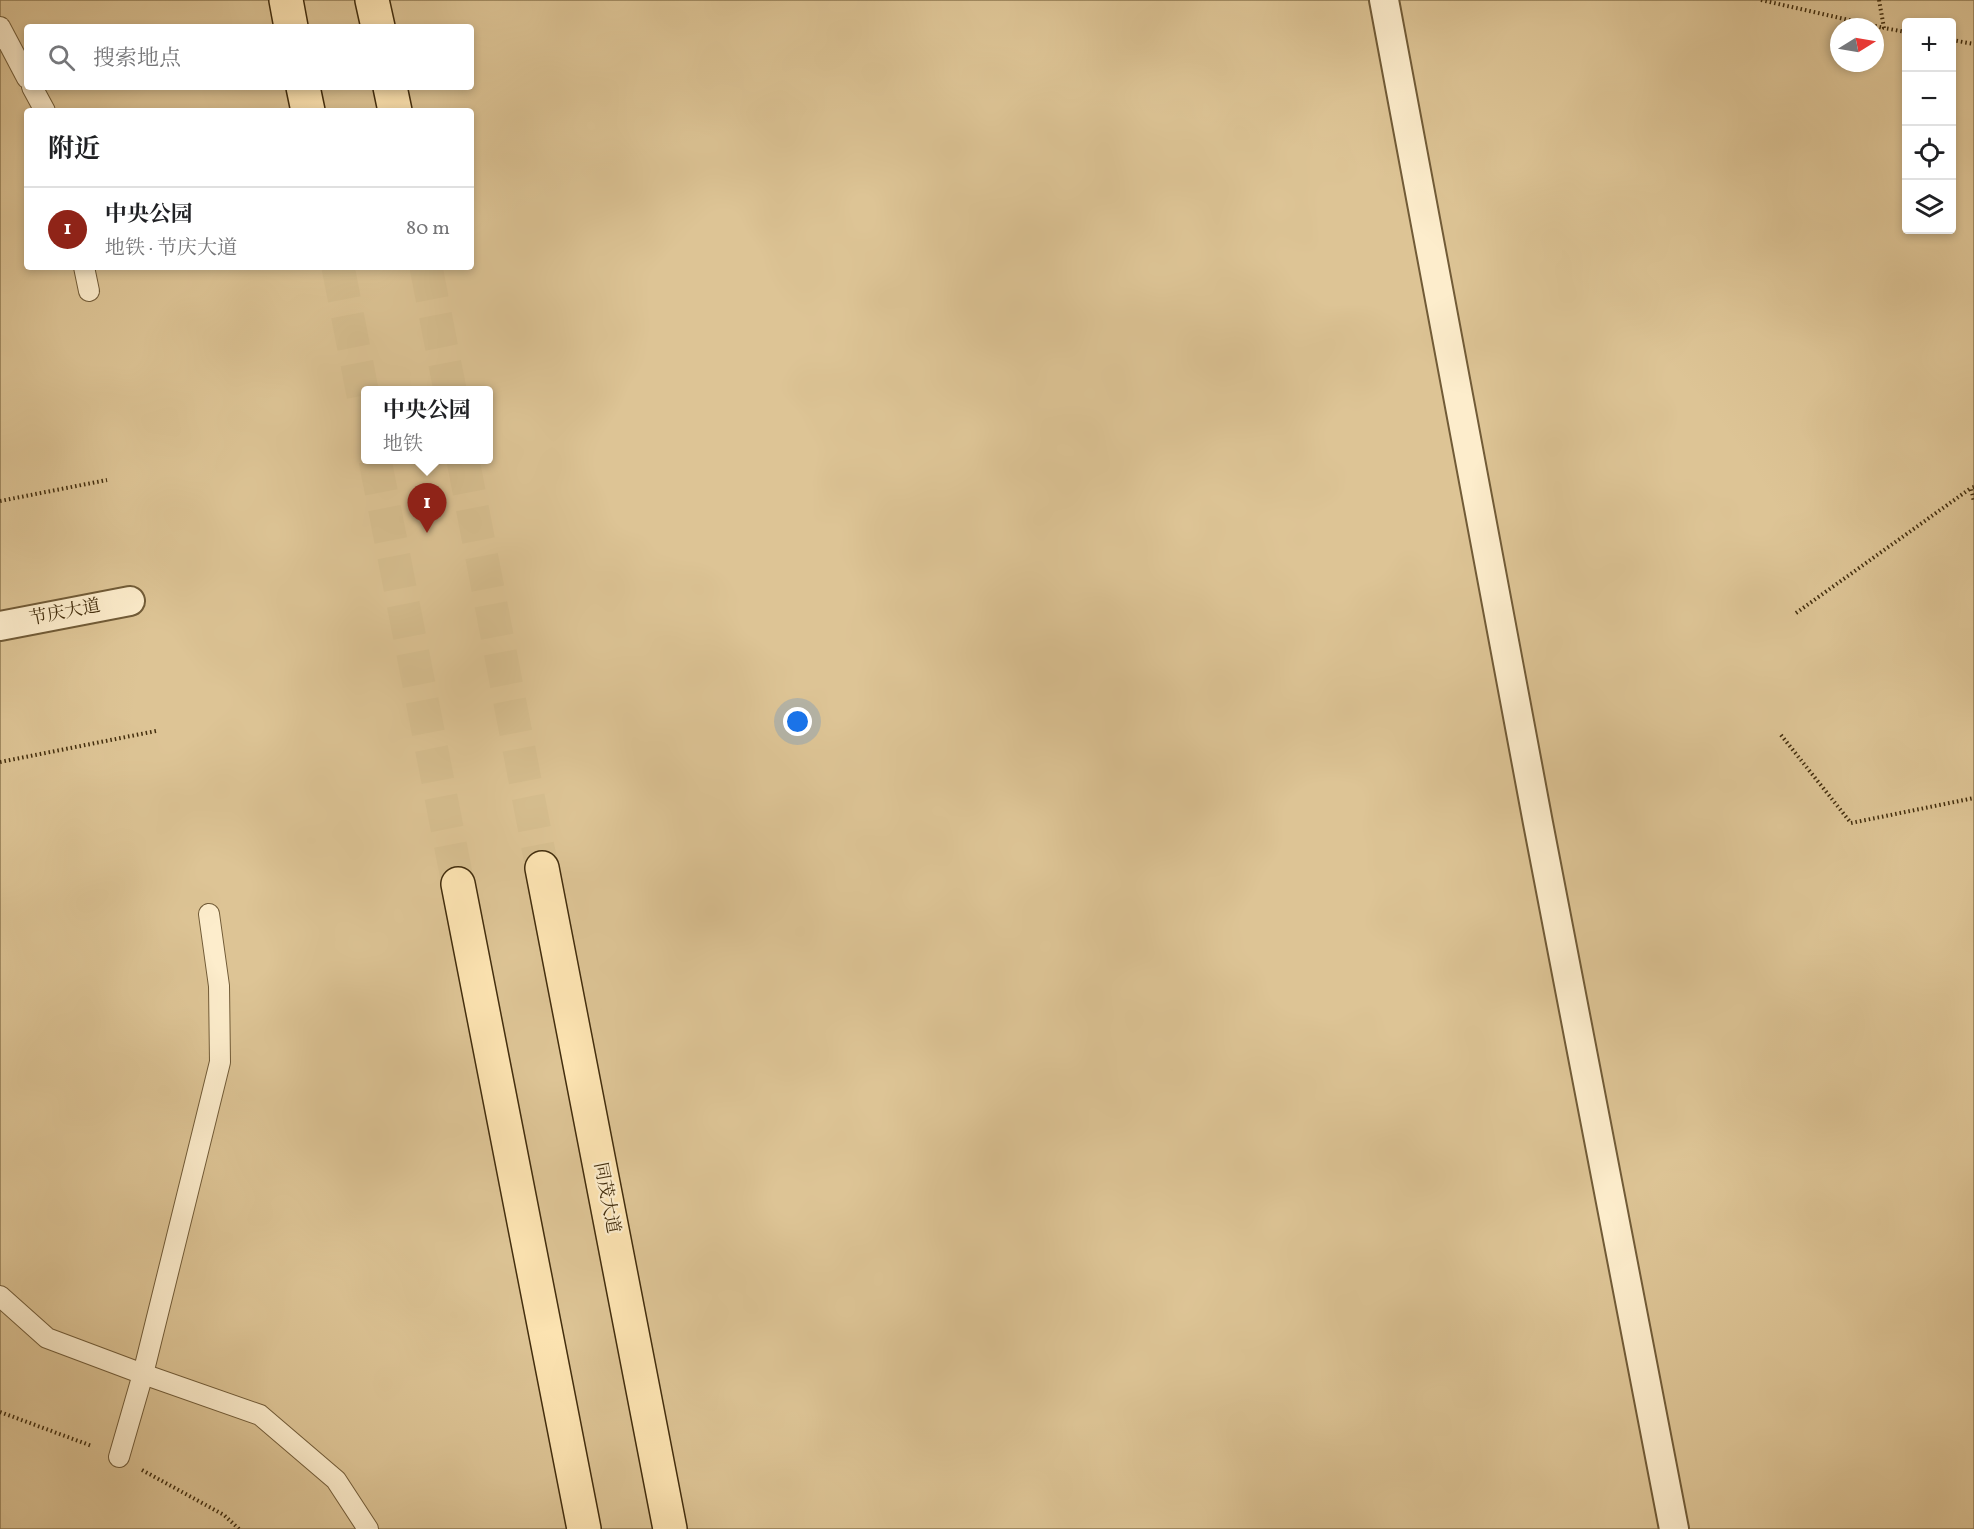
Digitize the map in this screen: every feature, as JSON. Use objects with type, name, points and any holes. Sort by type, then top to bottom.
[{"type":"main road","points":[[286,0],[290,24]]},
{"type":"main road","points":[[372,0],[377,24]]},
{"type":"main road","points":[[304,90],[307,108]]},
{"type":"main road","points":[[390,90],[394,108]]},
{"type":"main road","name":"同茂大道","points":[[542,868],[670,1529]]},
{"type":"main road","points":[[458,884],[584,1529]]},
{"type":"street","points":[[1384,0],[1533,800],[1674,1529]]},
{"type":"street","name":"节庆大道","points":[[0,626],[130,601]]},
{"type":"lane","points":[[0,27],[24,72]]},
{"type":"lane","points":[[34,90],[43,108]]},
{"type":"lane","points":[[85,270],[89,291]]},
{"type":"lane","points":[[119,1457],[143,1374],[220,1062],[219,986],[209,914]]},
{"type":"lane","points":[[0,1296],[47,1338],[260,1415],[336,1480],[368,1529]]},
{"type":"path","points":[[1761,0],[1840,18]]},
{"type":"path","points":[[1880,0],[1883,18]]},
{"type":"path","points":[[1884,28],[1902,31]]},
{"type":"path","points":[[1956,41],[1974,44]]},
{"type":"path","points":[[0,501],[107,480]]},
{"type":"path","points":[[1973,488],[1974,502]]},
{"type":"path","points":[[1796,613],[1973,488]]},
{"type":"path","points":[[0,762],[156,731]]},
{"type":"path","points":[[1781,735],[1851,823],[1974,798]]},
{"type":"shaded area","points":[[0,0],[1974,0],[1974,1529],[0,1529]]},
{"type":"tunnel","points":[[339,270],[361,386]]},
{"type":"tunnel","points":[[427,270],[449,386]]},
{"type":"tunnel","points":[[376,464],[458,884]]},
{"type":"tunnel","points":[[464,464],[542,868]]},
{"type":"place","name":"中央公园","points":[[427,533]]}]
